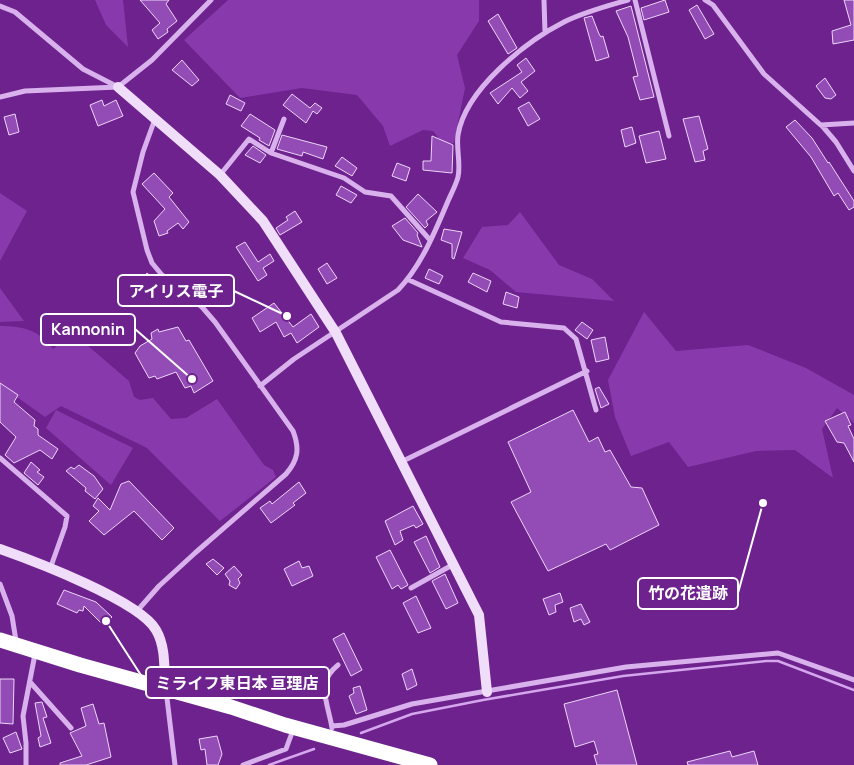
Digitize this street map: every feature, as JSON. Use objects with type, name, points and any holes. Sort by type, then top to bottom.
[{"type":"highway","points":[[0,640],[166,687],[294,727],[332,732],[430,765]]},
{"type":"street","points":[[0,97],[25,91],[118,87],[152,60],[211,0]]},
{"type":"street","points":[[544,0],[544,33]]},
{"type":"street","points":[[260,386],[294,359],[336,334],[409,280],[430,240],[458,176],[458,135],[467,107],[481,87],[544,33],[564,21],[628,0]]},
{"type":"street","points":[[635,0],[669,136]]},
{"type":"street","points":[[705,0],[713,5],[764,74],[821,125],[836,142],[854,171]]},
{"type":"street","points":[[0,6],[15,12],[83,69],[118,87],[220,175],[263,221],[336,334],[403,461],[479,615],[487,692]]},
{"type":"street","points":[[136,612],[188,559],[278,482],[294,465],[298,444],[294,431],[215,322],[202,307],[162,275],[152,263],[133,192],[142,152],[155,119]]},
{"type":"street","points":[[271,153],[284,119]]},
{"type":"street","points":[[821,125],[854,123]]},
{"type":"street","points":[[220,175],[249,139],[271,153],[344,178],[365,192],[391,196],[430,240]]},
{"type":"street","points":[[409,280],[501,322],[564,328],[576,340],[596,410]]},
{"type":"street","points":[[403,461],[586,371]]},
{"type":"street","points":[[0,458],[67,516],[50,569]]},
{"type":"street","points":[[0,549],[50,569],[104,594],[136,612],[156,629],[162,643],[175,765]]},
{"type":"street","points":[[411,588],[454,564]]},
{"type":"street","points":[[0,584],[12,616],[16,644]]},
{"type":"street","points":[[26,765],[26,743],[22,716],[36,651]]},
{"type":"street","points":[[338,665],[327,674],[324,685],[332,732],[344,725],[412,704],[626,667],[778,653],[854,680]]},
{"type":"street","points":[[30,682],[71,728]]},
{"type":"street","points":[[243,765],[286,749],[294,727]]},
{"type":"shaded area","points":[[95,0],[123,0],[128,47],[106,25]]},
{"type":"shaded area","points":[[228,0],[479,0],[479,21],[457,55],[465,88],[454,143],[444,145],[433,131],[423,130],[390,146],[383,126],[357,95],[302,88],[240,98],[184,40]]},
{"type":"shaded area","points":[[0,193],[27,211],[0,261]]},
{"type":"shaded area","points":[[520,212],[559,265],[592,279],[614,301],[516,292],[490,270],[463,258],[482,227],[508,225]]},
{"type":"shaded area","points":[[0,288],[24,321],[0,322]]},
{"type":"shaded area","points":[[644,312],[676,351],[748,345],[806,368],[854,395],[854,423],[837,408],[822,429],[833,478],[795,450],[756,451],[688,467],[669,442],[631,456],[615,417],[608,380]]},
{"type":"shaded area","points":[[0,326],[30,330],[42,337],[53,349],[73,333],[129,381],[134,397],[140,400],[153,398],[171,419],[186,418],[217,399],[264,465],[273,470],[276,477],[220,521],[147,448],[61,406],[45,417],[0,385]]},
{"type":"shaded area","points":[[56,410],[133,448],[111,485],[46,428]]},
{"type":"building","points":[[140,0],[169,0],[166,4],[177,21],[167,29],[168,32],[158,39],[152,30],[160,23]]},
{"type":"building","points":[[665,0],[669,12],[644,20],[641,8]]},
{"type":"building","points":[[844,0],[854,0],[854,40],[833,44],[832,31],[851,25]]},
{"type":"building","points":[[697,5],[714,34],[705,39],[689,10]]},
{"type":"building","points":[[631,6],[654,97],[640,100],[633,77],[638,76],[628,37],[616,11]]},
{"type":"building","points":[[498,14],[517,48],[508,54],[488,21]]},
{"type":"building","points":[[592,16],[599,34],[601,37],[603,36],[609,57],[596,61],[584,18]]},
{"type":"building","points":[[526,58],[535,71],[521,82],[528,91],[520,98],[512,88],[498,104],[490,93],[522,72],[517,65]]},
{"type":"building","points":[[182,60],[199,80],[192,86],[172,70]]},
{"type":"building","points":[[825,78],[836,95],[831,99],[825,98],[816,86]]},
{"type":"building","points":[[292,94],[310,108],[315,103],[322,108],[317,114],[313,111],[306,123],[283,105]]},
{"type":"building","points":[[230,95],[245,103],[241,111],[226,104]]},
{"type":"building","points":[[102,100],[104,106],[116,100],[123,116],[98,126],[90,105]]},
{"type":"building","points":[[529,102],[540,119],[528,126],[518,108]]},
{"type":"building","points":[[15,114],[19,132],[9,135],[4,117]]},
{"type":"building","points":[[250,114],[275,130],[269,146],[241,126]]},
{"type":"building","points":[[699,116],[708,149],[703,151],[705,160],[695,162],[683,119]]},
{"type":"building","points":[[795,120],[812,138],[829,162],[854,201],[854,207],[849,210],[838,193],[834,196],[811,157],[786,127]]},
{"type":"building","points":[[632,127],[636,143],[625,147],[621,130]]},
{"type":"building","points":[[659,131],[666,159],[646,163],[639,136]]},
{"type":"building","points":[[282,135],[327,147],[323,159],[303,152],[302,156],[277,149]]},
{"type":"building","points":[[432,136],[453,145],[452,173],[423,170],[423,161],[431,161]]},
{"type":"building","points":[[253,146],[266,155],[260,163],[245,155]]},
{"type":"building","points":[[342,157],[357,168],[352,176],[335,166]]},
{"type":"building","points":[[397,163],[410,168],[406,181],[392,176]]},
{"type":"building","points":[[154,173],[173,193],[169,197],[189,222],[183,229],[178,223],[167,231],[168,233],[159,236],[154,221],[165,209],[142,184]]},
{"type":"building","points":[[341,186],[357,195],[351,203],[336,195]]},
{"type":"building","points":[[418,194],[437,212],[426,221],[428,225],[425,228],[406,207]]},
{"type":"building","points":[[295,211],[302,222],[280,235],[276,228],[288,220],[286,217]]},
{"type":"building","points":[[405,218],[418,233],[417,235],[422,247],[403,240],[392,226]]},
{"type":"building","points":[[444,229],[462,232],[454,259],[452,258],[452,244],[441,240]]},
{"type":"building","points":[[245,242],[258,262],[270,254],[274,261],[263,268],[267,275],[258,281],[236,247]]},
{"type":"building","points":[[327,263],[337,278],[327,284],[318,269]]},
{"type":"building","points":[[429,269],[443,276],[439,284],[425,278]]},
{"type":"building","points":[[147,273],[158,282],[157,285],[161,289],[156,295],[139,282]]},
{"type":"building","points":[[473,273],[491,281],[487,292],[468,282]]},
{"type":"building","points":[[506,292],[519,297],[517,308],[503,304]]},
{"type":"building","points":[[274,303],[293,327],[311,314],[319,327],[297,343],[291,333],[284,337],[276,322],[260,332],[252,318]]},
{"type":"building","points":[[582,322],[593,330],[587,339],[575,330]]},
{"type":"building","points":[[178,327],[186,341],[189,340],[213,381],[194,393],[191,386],[185,388],[176,372],[157,379],[155,376],[149,378],[135,353],[140,346],[152,339],[151,333],[158,329],[159,332]]},
{"type":"building","points":[[605,337],[609,359],[596,362],[591,340]]},
{"type":"building","points":[[0,383],[18,395],[14,402],[35,420],[34,426],[38,429],[38,435],[58,449],[52,459],[40,450],[14,463],[5,455],[16,437],[0,422]]},
{"type":"building","points":[[599,387],[609,404],[601,408],[595,389]]},
{"type":"building","points":[[573,410],[589,442],[598,437],[605,452],[610,450],[631,487],[642,488],[659,525],[610,550],[606,544],[548,571],[511,502],[531,492],[508,442]]},
{"type":"building","points":[[845,412],[851,425],[848,426],[854,439],[854,462],[844,443],[837,442],[825,421]]},
{"type":"building","points":[[31,462],[40,470],[37,472],[44,477],[38,485],[24,473]]},
{"type":"building","points":[[79,465],[94,476],[103,489],[95,499],[85,491],[86,488],[66,471],[71,467],[74,469]]},
{"type":"building","points":[[129,481],[174,528],[162,540],[134,511],[104,535],[89,521],[99,511],[93,506],[98,498],[110,510],[121,484]]},
{"type":"building","points":[[299,482],[306,493],[293,503],[295,505],[271,523],[260,508],[270,501],[272,504]]},
{"type":"building","points":[[413,506],[423,524],[416,528],[414,525],[400,531],[403,540],[395,545],[385,521]]},
{"type":"building","points":[[426,536],[440,567],[430,573],[414,542]]},
{"type":"building","points":[[390,550],[408,585],[401,589],[398,585],[392,589],[376,557]]},
{"type":"building","points":[[213,559],[224,568],[217,575],[206,564]]},
{"type":"building","points":[[299,561],[302,568],[309,566],[313,576],[292,586],[284,569]]},
{"type":"building","points":[[234,566],[242,575],[238,579],[240,583],[236,589],[229,585],[230,581],[225,574]]},
{"type":"building","points":[[445,574],[458,603],[446,609],[432,581]]},
{"type":"building","points":[[64,590],[96,602],[112,617],[104,626],[84,606],[83,611],[79,610],[77,613],[57,604]]},
{"type":"building","points":[[560,593],[563,602],[555,605],[556,612],[549,615],[543,599]]},
{"type":"building","points":[[416,596],[431,628],[418,633],[403,603]]},
{"type":"building","points":[[581,604],[590,622],[584,625],[581,619],[574,622],[570,608]]},
{"type":"building","points":[[344,633],[362,670],[351,676],[333,639]]},
{"type":"building","points":[[412,669],[417,685],[407,690],[402,674]]},
{"type":"building","points":[[0,679],[14,679],[13,724],[0,723]]},
{"type":"building","points":[[360,686],[367,710],[356,714],[349,696],[354,693],[353,688]]},
{"type":"building","points":[[617,690],[637,765],[597,765],[594,755],[598,754],[594,741],[575,747],[564,704]]},
{"type":"building","points":[[42,702],[47,717],[43,718],[51,743],[40,747],[38,738],[41,736],[35,703]]},
{"type":"building","points":[[93,704],[99,724],[104,723],[111,757],[86,765],[60,765],[60,763],[82,756],[70,733],[86,726],[81,708]]},
{"type":"building","points":[[16,732],[22,749],[10,753],[3,738]]},
{"type":"building","points":[[217,736],[222,754],[218,765],[207,765],[205,749],[201,750],[199,739]]},
{"type":"building","points":[[730,751],[732,757],[754,751],[758,765],[688,765],[687,762]]},
{"type":"waterway","points":[[361,733],[412,714],[483,700],[623,676],[766,661],[778,661],[854,690]]},
{"type":"waterway","points":[[269,765],[314,749]]},
{"type":"place","name":"アイリス電子","points":[[287,316]]},
{"type":"place","name":"Kannonin","points":[[192,379]]},
{"type":"place","name":"竹の花遺跡","points":[[763,503]]},
{"type":"place","name":"ミライフ東日本 亘理店","points":[[106,621]]}]
